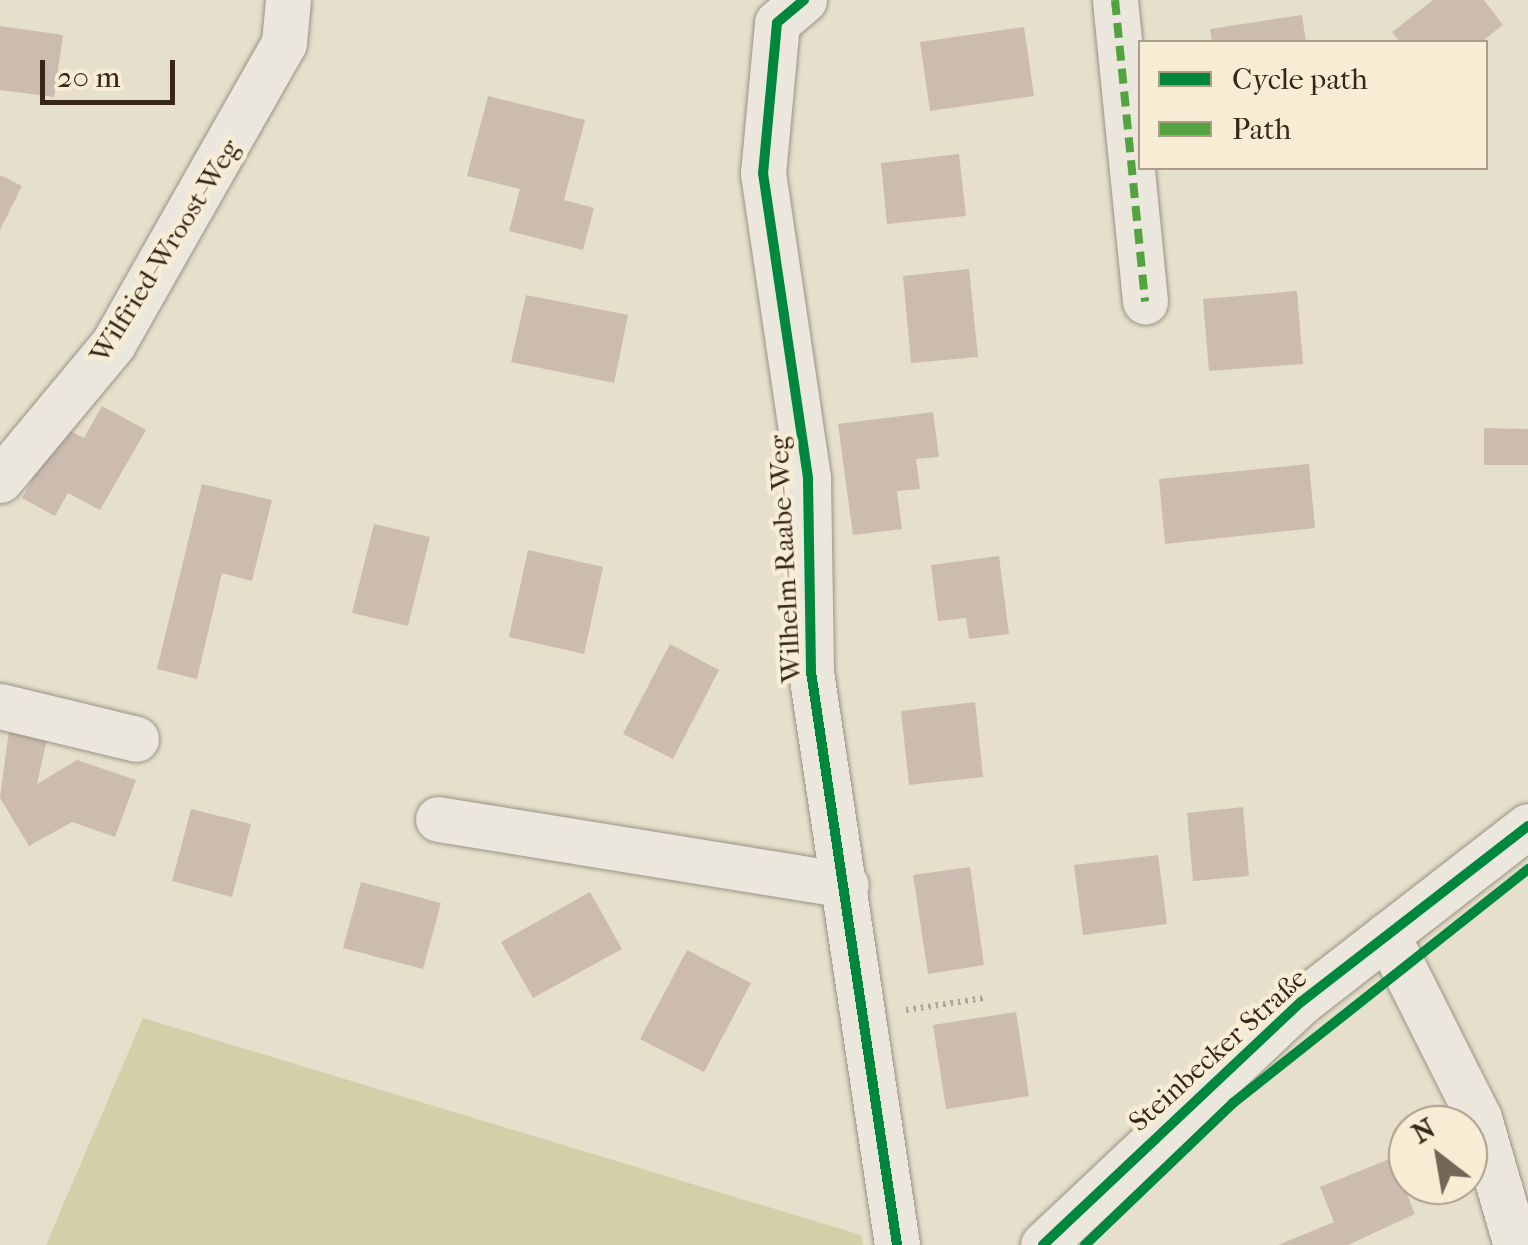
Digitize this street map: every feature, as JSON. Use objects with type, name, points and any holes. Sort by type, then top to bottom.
[{"type":"street","name":"Wilfried-Wroost-Weg","points":[[0,480],[123,328],[284,43],[288,0]]},
{"type":"street","name":"Wilhelm-Raabe-Weg","points":[[804,0],[777,23],[763,173],[808,479],[811,672],[897,1245]]},
{"type":"street","points":[[1114,0],[1145,302]]},
{"type":"street","points":[[0,706],[136,739]]},
{"type":"street","points":[[438,819],[846,885]]},
{"type":"street","name":"Steinbecker Straße","points":[[1043,1245],[1215,1077],[1387,935],[1528,826]]},
{"type":"street","points":[[1387,935],[1480,1118],[1516,1245]]},
{"type":"path","points":[[884,1014],[984,998]]},
{"type":"shaded area","points":[[143,1018],[861,1235],[863,1245],[46,1245]]},
{"type":"building","points":[[1433,0],[1484,0],[1503,25],[1484,40],[1398,40],[1392,32]]},
{"type":"building","points":[[1302,15],[1306,40],[1212,40],[1210,29]]},
{"type":"building","points":[[0,26],[63,35],[54,97],[0,90]]},
{"type":"building","points":[[1024,27],[1034,96],[930,111],[920,42]]},
{"type":"building","points":[[488,96],[585,120],[564,200],[594,208],[583,250],[509,231],[520,189],[467,176]]},
{"type":"building","points":[[959,154],[966,216],[887,224],[881,163]]},
{"type":"building","points":[[0,175],[22,186],[0,230]]},
{"type":"building","points":[[969,269],[978,357],[911,363],[903,276]]},
{"type":"building","points":[[1297,291],[1303,364],[1209,371],[1203,299]]},
{"type":"building","points":[[526,295],[628,315],[614,383],[511,362]]},
{"type":"building","points":[[102,406],[146,430],[100,510],[68,493],[55,516],[22,498],[62,427],[84,438]]},
{"type":"building","points":[[933,412],[939,457],[916,459],[920,489],[897,491],[902,529],[853,535],[838,424]]},
{"type":"building","points":[[1484,428],[1528,429],[1528,465],[1484,465]]},
{"type":"building","points":[[1309,464],[1315,528],[1165,544],[1159,479]]},
{"type":"building","points":[[202,484],[272,500],[252,581],[222,573],[197,679],[157,669]]},
{"type":"building","points":[[374,524],[430,537],[408,626],[352,613]]},
{"type":"building","points":[[528,550],[603,567],[584,654],[509,637]]},
{"type":"building","points":[[999,556],[1009,634],[969,639],[966,618],[938,621],[931,565]]},
{"type":"building","points":[[670,644],[719,670],[673,759],[623,734]]},
{"type":"building","points":[[975,702],[983,777],[909,785],[901,711]]},
{"type":"building","points":[[9,730],[47,739],[37,784],[77,760],[136,780],[115,837],[72,822],[29,846],[0,798]]},
{"type":"building","points":[[1243,807],[1249,876],[1193,881],[1187,813]]},
{"type":"building","points":[[191,809],[251,824],[232,897],[172,881]]},
{"type":"building","points":[[1158,855],[1167,924],[1083,935],[1074,865]]},
{"type":"building","points":[[970,867],[984,965],[928,974],[913,875]]},
{"type":"building","points":[[361,882],[441,903],[423,969],[343,948]]},
{"type":"building","points":[[590,892],[622,949],[533,998],[501,942]]},
{"type":"building","points":[[687,950],[751,983],[704,1072],[640,1039]]},
{"type":"building","points":[[1016,1012],[1029,1096],[946,1109],[933,1025]]},
{"type":"building","points":[[1388,1160],[1388,1205],[1411,1205],[1415,1214],[1348,1245],[1278,1245],[1334,1222],[1320,1187]]},
{"type":"marked path","points":[[1115,0],[1145,302]]},
{"type":"cycle path","points":[[804,0],[777,23],[763,173],[808,479],[811,672],[897,1245]]},
{"type":"cycle path","points":[[1043,1245],[1301,1002],[1528,826]]},
{"type":"cycle path","points":[[1085,1245],[1233,1103],[1528,869]]}]
